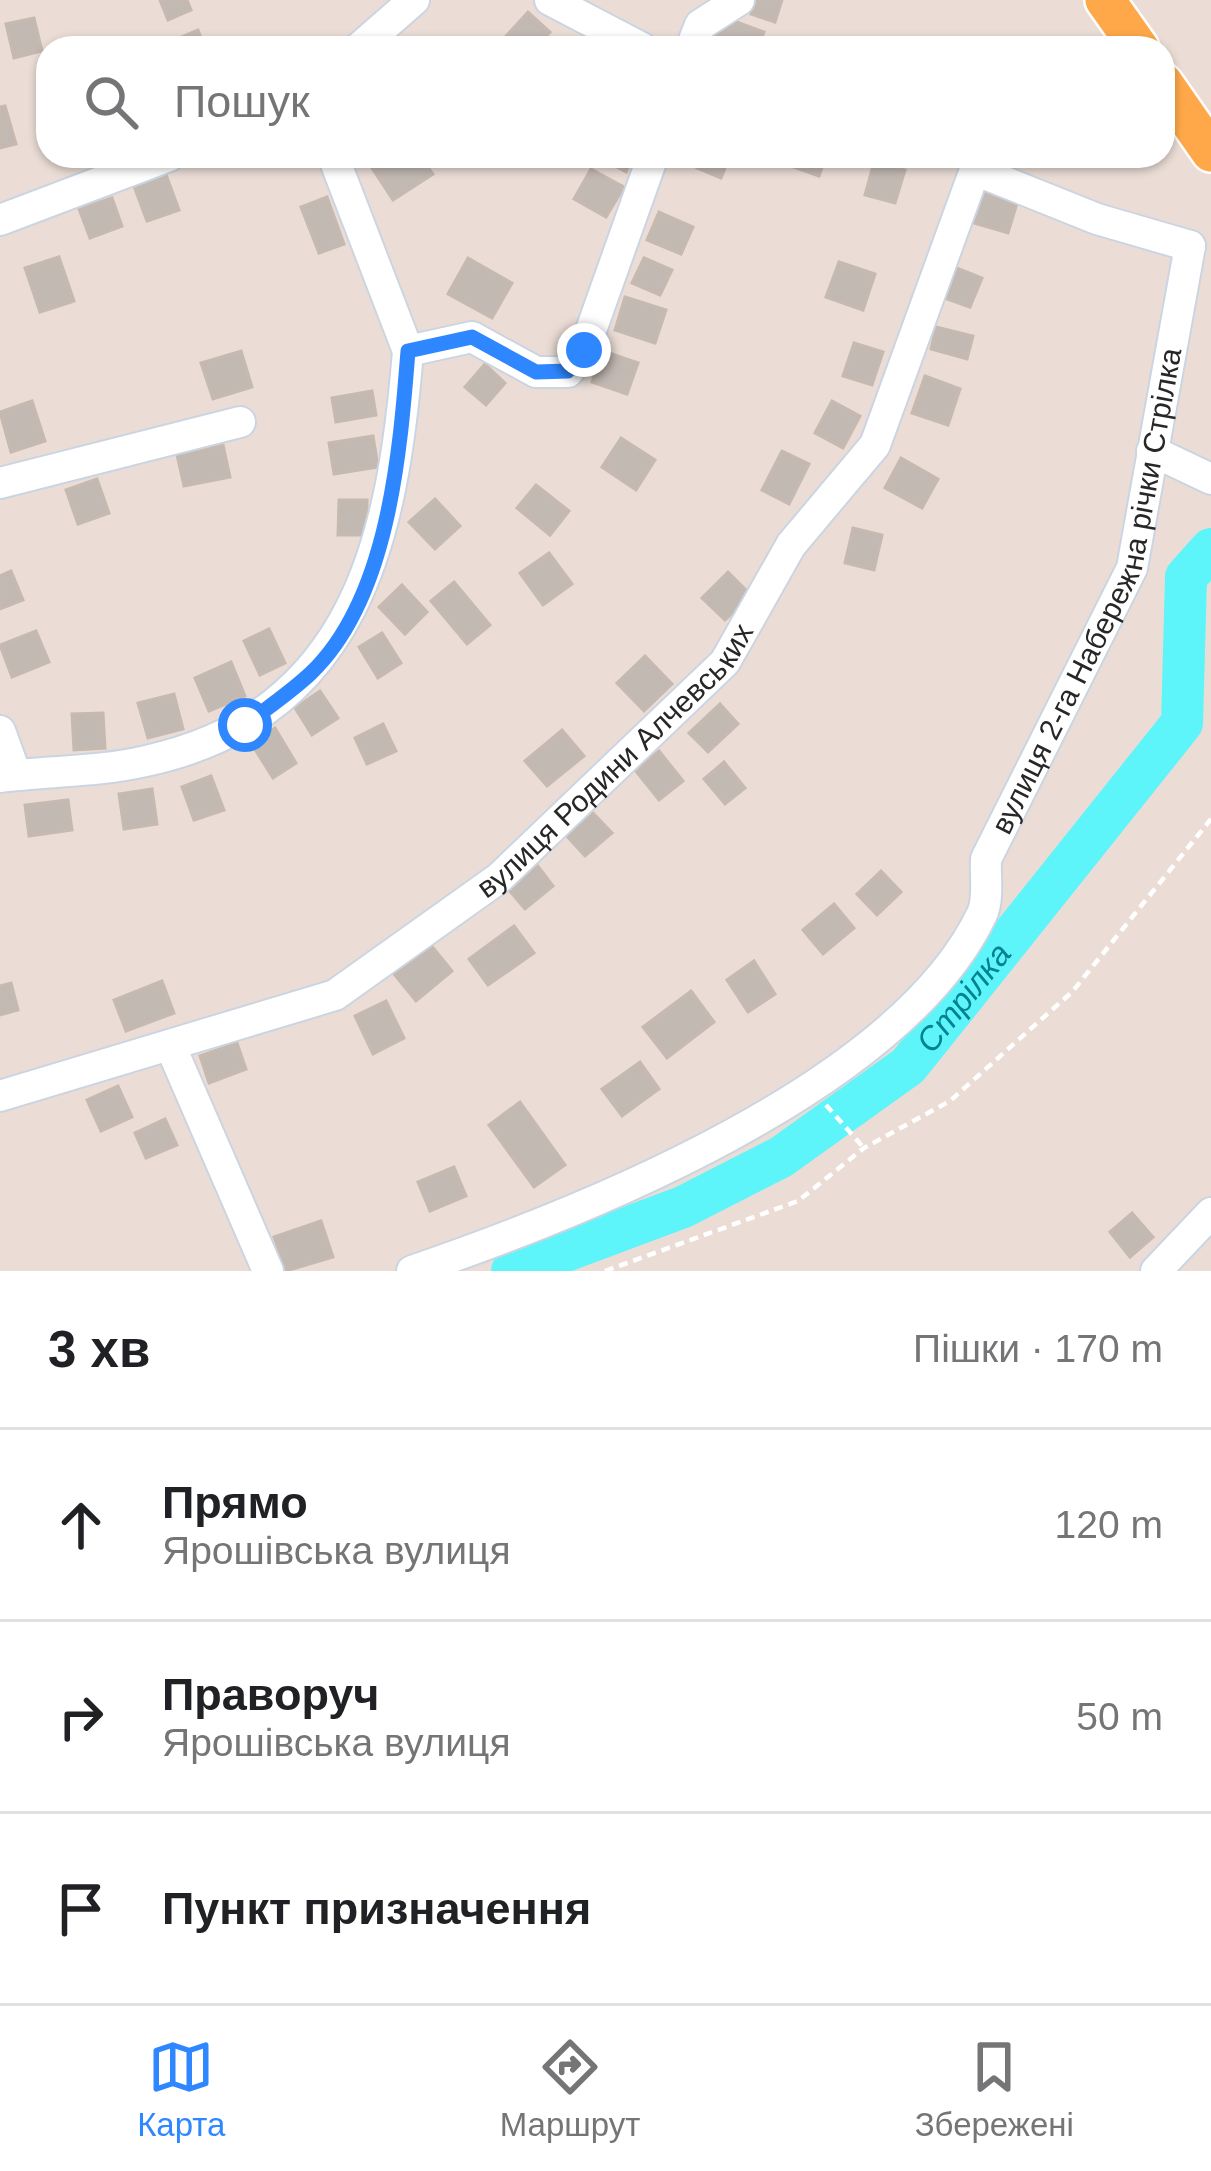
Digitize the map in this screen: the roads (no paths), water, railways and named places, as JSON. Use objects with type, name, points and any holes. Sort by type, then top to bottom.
[{"type":"main road","points":[[1105,0],[1130,36]]},
{"type":"main road","points":[[1175,100],[1211,152]]},
{"type":"street","points":[[372,36],[414,0]]},
{"type":"street","points":[[550,0],[619,36]]},
{"type":"street","points":[[696,36],[700,25],[739,0]]},
{"type":"street","points":[[0,220],[137,168]]},
{"type":"street","points":[[0,731],[8,776],[147,761],[245,725],[314,670],[359,600],[388,517],[408,351],[338,168]]},
{"type":"street","points":[[408,351],[472,337],[536,372],[568,371],[584,350],[649,168]]},
{"type":"street","name":"вулиця Родини Алчевських","points":[[0,1096],[334,995],[499,878],[725,662],[791,545],[874,445],[976,168]]},
{"type":"street","points":[[989,168],[1096,219],[1200,241]]},
{"type":"street","name":"вулиця 2-га Набережна річки Стрілка","points":[[412,1271],[549,1224],[645,1180],[809,1089],[925,995],[984,910],[986,860],[1132,568],[1152,451],[1200,241]]},
{"type":"street","points":[[0,483],[240,422]]},
{"type":"street","points":[[1152,451],[1211,478]]},
{"type":"street","points":[[170,1046],[268,1271]]},
{"type":"street","points":[[1156,1271],[1211,1214]]},
{"type":"waterway","name":"Стрілка","points":[[512,1271],[683,1207],[781,1157],[908,1066],[1182,723],[1186,577],[1211,549]]}]
